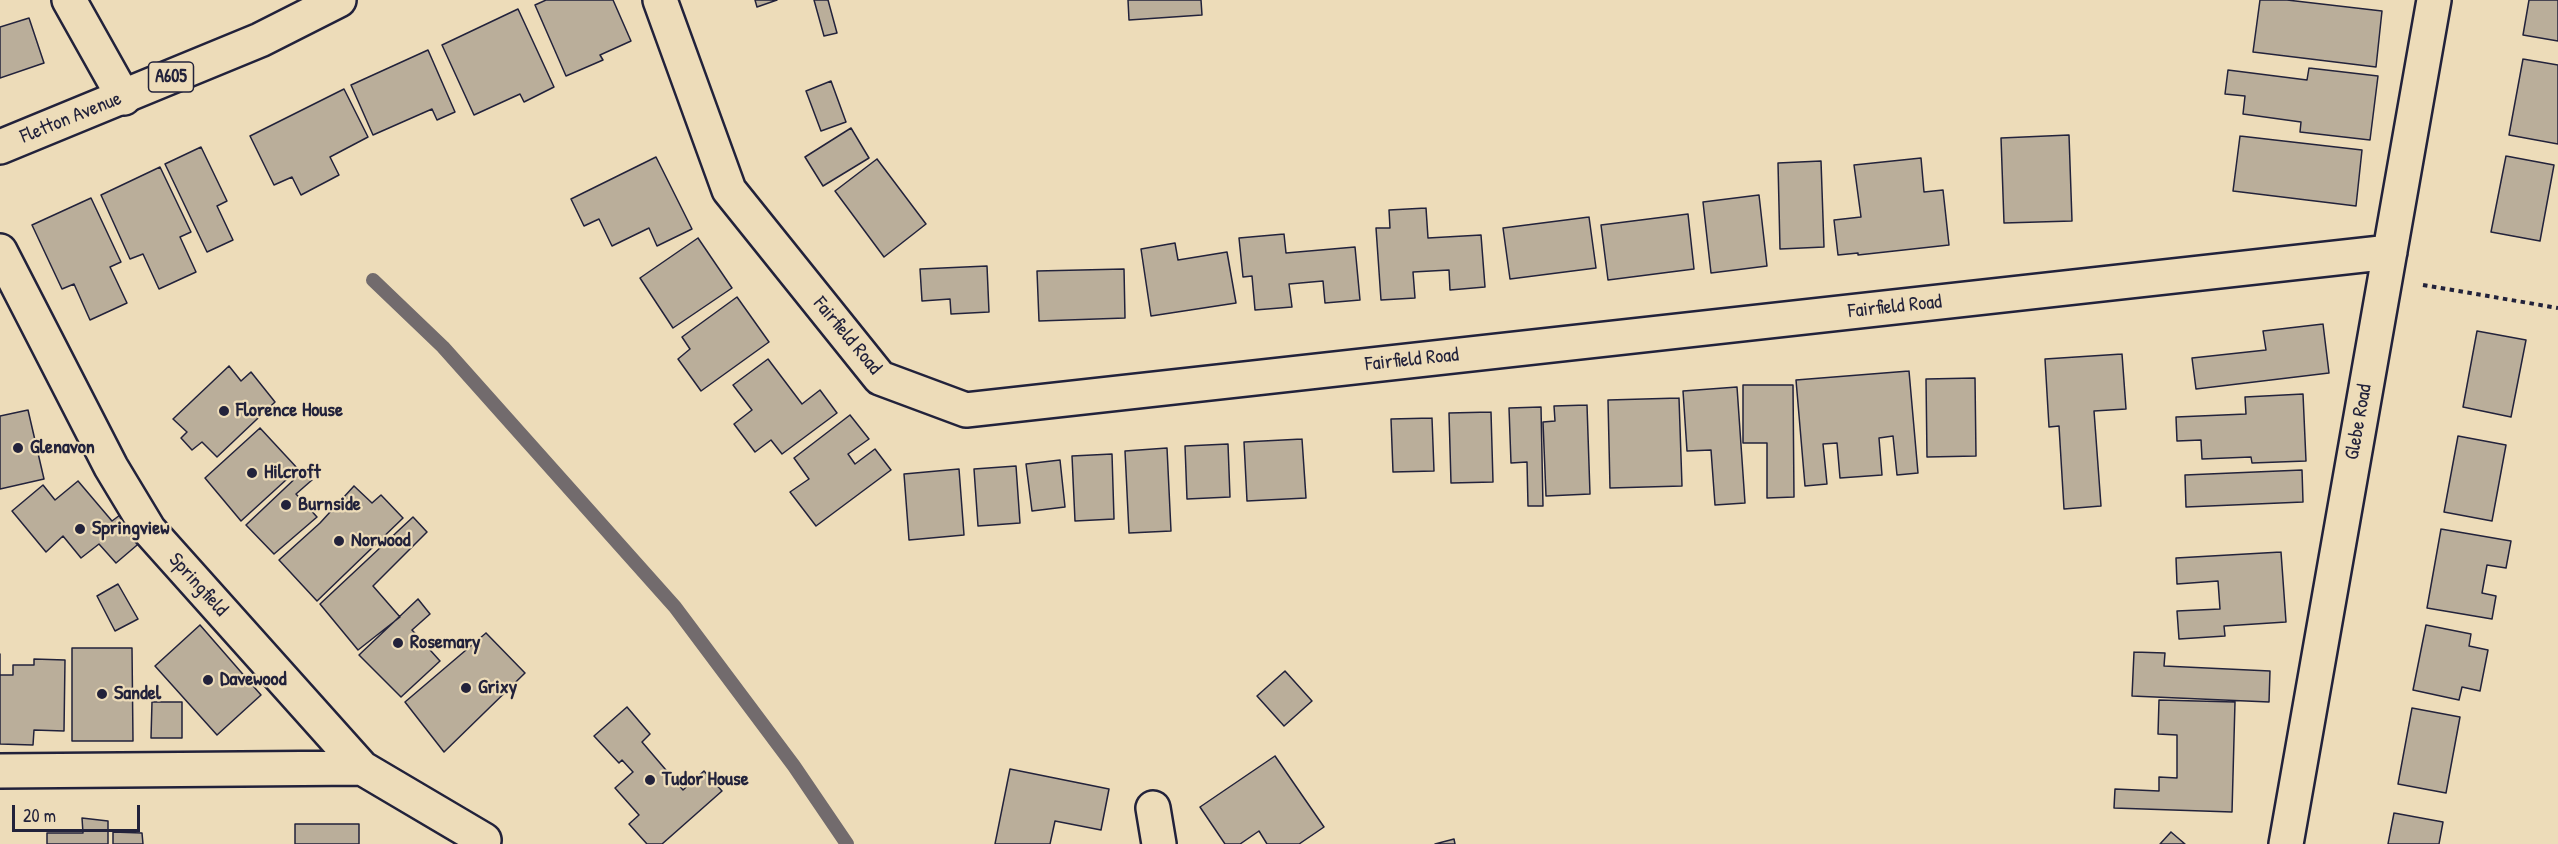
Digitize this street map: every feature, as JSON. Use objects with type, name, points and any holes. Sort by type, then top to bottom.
[{"type":"street","points":[[69,0],[124,98]]},
{"type":"street","name":"Fletton Avenue","points":[[0,147],[124,98],[260,40],[339,0]]},
{"type":"street","name":"Fairfield Road","points":[[660,0],[729,190],[879,378],[966,410],[2387,265]]},
{"type":"street","name":"Glebe Road","points":[[2286,844],[2434,0]]},
{"type":"street","name":"Springfield","points":[[0,251],[111,467],[149,530],[362,768],[484,840]]},
{"type":"street","points":[[0,771],[362,768]]},
{"type":"street","points":[[1153,808],[1159,844]]},
{"type":"path","points":[[2387,265],[2558,308]]},
{"type":"building","points":[[546,0],[613,0],[631,41],[600,55],[603,60],[566,76],[535,5]]},
{"type":"building","points":[[755,0],[777,0],[757,7]]},
{"type":"building","points":[[814,0],[828,0],[837,33],[824,36]]},
{"type":"building","points":[[1128,0],[1201,0],[1202,15],[1129,20]]},
{"type":"building","points":[[2260,0],[2287,0],[2382,11],[2376,67],[2253,52]]},
{"type":"building","points":[[2529,0],[2558,0],[2558,41],[2523,35]]},
{"type":"building","points":[[518,9],[554,87],[524,102],[520,94],[474,115],[442,45]]},
{"type":"building","points":[[29,18],[44,63],[0,78],[0,27]]},
{"type":"building","points":[[428,50],[455,112],[437,120],[432,109],[373,135],[351,85]]},
{"type":"building","points":[[2523,59],[2558,65],[2558,144],[2509,135]]},
{"type":"building","points":[[2309,68],[2378,76],[2370,140],[2300,132],[2301,122],[2243,114],[2245,96],[2225,94],[2228,70],[2307,80]]},
{"type":"building","points":[[831,81],[846,122],[821,131],[806,91]]},
{"type":"building","points":[[344,89],[368,137],[330,157],[339,175],[301,195],[292,177],[274,185],[250,136]]},
{"type":"building","points":[[851,128],[869,158],[823,186],[805,157]]},
{"type":"building","points":[[2069,135],[2072,221],[2004,223],[2001,138]]},
{"type":"building","points":[[2240,136],[2362,150],[2356,206],[2233,191]]},
{"type":"building","points":[[201,147],[227,201],[217,206],[233,240],[207,252],[165,164]]},
{"type":"building","points":[[2506,156],[2554,165],[2540,241],[2491,232]]},
{"type":"building","points":[[656,157],[692,229],[657,246],[649,228],[612,246],[599,219],[584,226],[571,199]]},
{"type":"building","points":[[1921,158],[1924,192],[1943,190],[1949,245],[1838,255],[1834,220],[1861,217],[1854,165]]},
{"type":"building","points":[[877,159],[926,224],[884,257],[835,191]]},
{"type":"building","points":[[1821,161],[1824,247],[1780,249],[1778,163]]},
{"type":"building","points":[[160,167],[191,232],[180,237],[196,272],[159,289],[143,254],[130,259],[101,195]]},
{"type":"building","points":[[1759,195],[1767,266],[1711,273],[1703,202]]},
{"type":"building","points":[[91,198],[121,262],[110,267],[127,303],[90,320],[74,284],[62,289],[32,225]]},
{"type":"building","points":[[1426,208],[1428,238],[1481,235],[1485,287],[1450,290],[1449,270],[1413,272],[1415,298],[1381,300],[1376,228],[1390,228],[1389,210]]},
{"type":"building","points":[[1688,214],[1694,269],[1608,280],[1601,225]]},
{"type":"building","points":[[1589,217],[1596,268],[1510,279],[1503,228]]},
{"type":"building","points":[[1284,234],[1286,253],[1355,247],[1360,300],[1325,303],[1323,281],[1289,284],[1292,307],[1255,310],[1252,276],[1243,277],[1239,238]]},
{"type":"building","points":[[698,238],[732,288],[673,328],[640,278]]},
{"type":"building","points":[[1175,243],[1178,260],[1227,252],[1236,303],[1151,316],[1141,249]]},
{"type":"building","points":[[987,266],[989,312],[951,314],[950,299],[922,301],[920,269]]},
{"type":"building","points":[[1124,269],[1125,318],[1039,321],[1037,271]]},
{"type":"building","points":[[737,297],[769,342],[701,391],[678,359],[690,349],[682,337]]},
{"type":"building","points":[[2323,324],[2329,373],[2196,389],[2192,358],[2266,350],[2263,331]]},
{"type":"building","points":[[2477,331],[2526,340],[2511,417],[2463,407]]},
{"type":"building","points":[[2122,354],[2126,409],[2094,411],[2101,506],[2064,509],[2059,426],[2049,427],[2045,359]]},
{"type":"building","points":[[768,359],[802,404],[820,390],[837,413],[782,454],[771,440],[755,452],[734,424],[752,410],[733,385]]},
{"type":"building","name":"Florence House","points":[[229,366],[241,381],[251,372],[275,402],[217,457],[202,442],[192,450],[181,438],[187,432],[173,419]]},
{"type":"building","points":[[1909,371],[1918,473],[1897,475],[1893,436],[1879,438],[1882,475],[1840,478],[1837,443],[1823,444],[1827,484],[1805,486],[1796,380]]},
{"type":"building","points":[[1975,378],[1976,456],[1927,457],[1926,379]]},
{"type":"building","points":[[1743,385],[1793,385],[1794,497],[1767,498],[1767,443],[1743,443]]},
{"type":"building","points":[[1737,387],[1745,503],[1715,505],[1711,450],[1687,451],[1683,391]]},
{"type":"building","points":[[2303,394],[2306,461],[2252,463],[2251,457],[2202,459],[2201,440],[2177,441],[2176,417],[2246,414],[2245,397]]},
{"type":"building","points":[[1679,398],[1682,486],[1610,488],[1608,400]]},
{"type":"building","points":[[1587,405],[1590,494],[1546,496],[1543,422],[1555,421],[1554,406]]},
{"type":"building","points":[[1541,407],[1543,506],[1528,506],[1527,462],[1511,463],[1509,408]]},
{"type":"building","name":"Glenavon","points":[[28,410],[44,479],[0,489],[0,416]]},
{"type":"building","points":[[1491,412],[1493,482],[1451,483],[1449,413]]},
{"type":"building","points":[[850,415],[869,439],[848,454],[855,464],[875,449],[891,470],[816,526],[790,492],[809,479],[794,458]]},
{"type":"building","points":[[1432,418],[1434,471],[1393,472],[1391,419]]},
{"type":"building","name":"Hilcroft","points":[[260,428],[298,469],[241,521],[205,478]]},
{"type":"building","points":[[2458,436],[2506,445],[2492,521],[2444,512]]},
{"type":"building","points":[[1302,439],[1306,498],[1247,501],[1244,442]]},
{"type":"building","points":[[1228,444],[1230,497],[1187,499],[1185,446]]},
{"type":"building","points":[[1167,448],[1171,531],[1129,533],[1125,451]]},
{"type":"building","points":[[1112,454],[1114,519],[1075,521],[1072,456]]},
{"type":"building","points":[[1060,460],[1065,507],[1032,511],[1026,464]]},
{"type":"building","points":[[1016,466],[1020,523],[978,526],[974,469]]},
{"type":"building","points":[[959,469],[964,535],[909,540],[904,474]]},
{"type":"building","points":[[2302,470],[2303,502],[2186,507],[2185,475]]},
{"type":"building","name":"Burnside","points":[[302,472],[312,480],[296,494],[317,517],[274,554],[246,525]]},
{"type":"building","name":"Springview","points":[[78,481],[112,521],[120,515],[143,540],[116,563],[99,544],[81,558],[63,536],[46,552],[12,511],[43,485],[55,500]]},
{"type":"building","name":"Norwood","points":[[354,486],[372,503],[381,495],[403,518],[317,601],[279,560],[320,523]]},
{"type":"building","points":[[413,517],[427,532],[373,586],[400,617],[358,650],[320,604]]},
{"type":"building","points":[[2441,529],[2511,541],[2506,568],[2487,565],[2482,593],[2496,596],[2492,619],[2427,608]]},
{"type":"building","points":[[2281,552],[2286,622],[2224,626],[2225,636],[2179,639],[2177,611],[2220,609],[2218,581],[2177,584],[2176,558]]},
{"type":"building","points":[[118,584],[138,619],[115,631],[97,596]]},
{"type":"building","name":"Rosemary","points":[[418,599],[430,614],[412,630],[440,661],[401,697],[359,655]]},
{"type":"building","name":"Davewood","points":[[200,625],[261,695],[217,735],[155,666]]},
{"type":"building","points":[[2426,625],[2471,634],[2469,646],[2488,650],[2480,691],[2462,687],[2459,700],[2413,690]]},
{"type":"building","name":"Grixy","points":[[486,633],[525,673],[444,752],[405,702]]},
{"type":"building","name":"Sandel","points":[[72,648],[132,648],[133,741],[72,741]]},
{"type":"building","points":[[2134,652],[2165,653],[2164,666],[2270,671],[2269,702],[2132,696]]},
{"type":"building","points":[[34,659],[65,660],[64,731],[34,730],[33,745],[0,744],[0,675],[13,675],[13,665],[34,665]]},
{"type":"building","points":[[1285,671],[1312,701],[1284,726],[1257,696]]},
{"type":"building","points":[[2159,700],[2235,702],[2232,812],[2114,808],[2115,789],[2159,791],[2159,777],[2177,778],[2177,735],[2158,734]]},
{"type":"building","points":[[152,702],[182,702],[182,738],[151,738]]},
{"type":"building","name":"Tudor House","points":[[627,707],[650,734],[642,742],[683,790],[704,771],[722,791],[662,844],[647,844],[629,824],[639,815],[615,788],[633,772],[622,760],[619,763],[594,736]]},
{"type":"building","points":[[2412,708],[2460,717],[2446,793],[2398,784]]},
{"type":"building","points":[[1275,756],[1324,827],[1299,844],[1267,844],[1259,831],[1240,844],[1225,844],[1200,807]]},
{"type":"building","points":[[1010,769],[1109,789],[1101,830],[1055,821],[1050,844],[995,844]]},
{"type":"building","points":[[2394,813],[2443,822],[2439,844],[2388,844]]},
{"type":"building","points":[[82,818],[108,821],[108,844],[47,844],[47,833],[83,833]]},
{"type":"building","points":[[295,824],[359,824],[359,844],[295,844]]},
{"type":"building","points":[[113,832],[142,833],[143,844],[113,844]]},
{"type":"building","points":[[2171,832],[2185,844],[2160,844]]},
{"type":"building","points":[[1454,839],[1455,844],[1435,844]]},
{"type":"waterway","points":[[373,280],[443,347],[675,607],[794,766],[847,844]]},
{"type":"place","name":"Florence House","points":[[224,411]]},
{"type":"place","name":"Glenavon","points":[[18,448]]},
{"type":"place","name":"Hilcroft","points":[[252,473]]},
{"type":"place","name":"Burnside","points":[[286,505]]},
{"type":"place","name":"Springview","points":[[80,529]]},
{"type":"place","name":"Norwood","points":[[339,541]]},
{"type":"place","name":"Rosemary","points":[[398,643]]},
{"type":"place","name":"Davewood","points":[[208,680]]},
{"type":"place","name":"Grixy","points":[[466,688]]},
{"type":"place","name":"Sandel","points":[[102,694]]},
{"type":"place","name":"Tudor House","points":[[650,780]]}]
